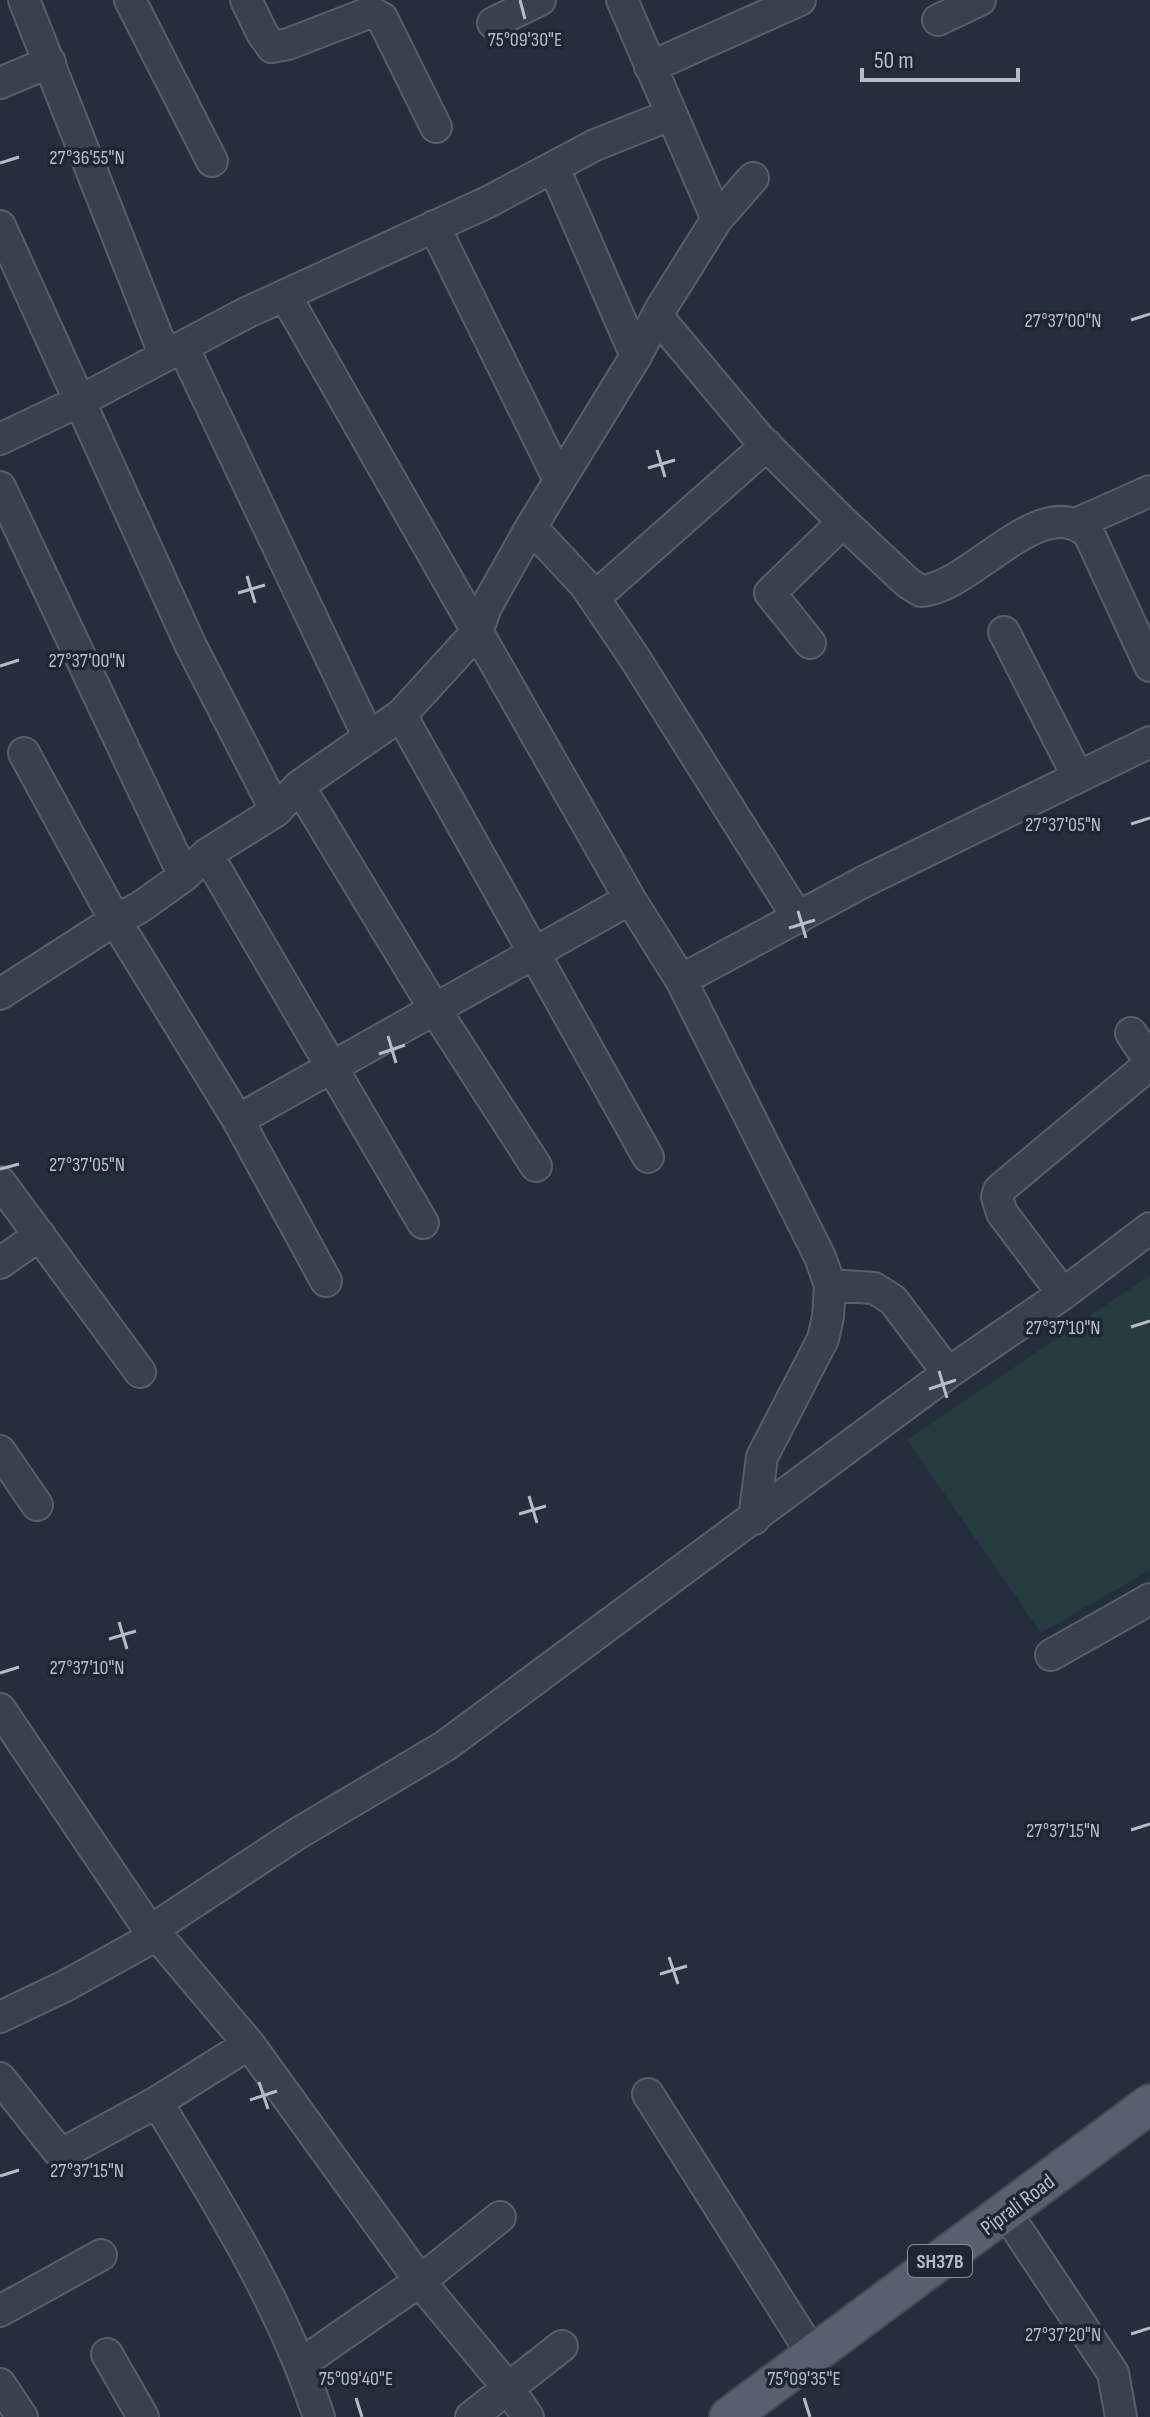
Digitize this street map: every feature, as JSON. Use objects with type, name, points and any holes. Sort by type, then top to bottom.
[{"type":"main road","name":"Piprali Road","points":[[729,2417],[1150,2104]]},
{"type":"main road","points":[[770,2417],[1150,2133]]},
{"type":"street","points":[[24,0],[174,351],[368,736]]},
{"type":"street","points":[[130,0],[212,161]]},
{"type":"street","points":[[246,0],[272,47],[288,44],[366,14],[382,18],[436,127]]},
{"type":"street","points":[[493,23],[540,0]]},
{"type":"street","points":[[622,0],[717,219]]},
{"type":"street","points":[[650,67],[800,0]]},
{"type":"street","points":[[938,20],[980,0]]},
{"type":"street","points":[[0,83],[50,62]]},
{"type":"street","points":[[0,439],[285,295],[554,168],[595,145],[670,115]]},
{"type":"street","points":[[554,168],[636,356]]},
{"type":"street","points":[[0,994],[115,920],[139,908],[184,876],[207,854],[276,811],[299,786],[401,715],[477,632],[486,607],[531,527],[636,356],[657,316],[717,219],[753,178]]},
{"type":"street","points":[[0,226],[191,646],[276,811]]},
{"type":"street","points":[[434,226],[559,480]]},
{"type":"street","points":[[285,295],[630,899],[681,980],[820,1257],[830,1285],[823,1339],[762,1457],[754,1519]]},
{"type":"street","points":[[657,316],[767,445],[843,522],[908,583],[921,591],[941,586],[1034,528],[1061,520],[1078,523],[1150,491]]},
{"type":"street","points":[[594,598],[767,445]]},
{"type":"street","points":[[0,487],[184,876]]},
{"type":"street","points":[[810,643],[770,593],[843,522]]},
{"type":"street","points":[[1078,523],[1089,534],[1150,666]]},
{"type":"street","points":[[531,527],[594,598],[798,918]]},
{"type":"street","points":[[1004,632],[1078,777]]},
{"type":"street","points":[[401,715],[648,1157]]},
{"type":"street","points":[[681,980],[865,881],[1150,742]]},
{"type":"street","points":[[24,753],[115,920],[238,1120],[326,1281]]},
{"type":"street","points":[[299,786],[434,1008],[536,1166]]},
{"type":"street","points":[[207,854],[423,1223]]},
{"type":"street","points":[[238,1120],[630,899]]},
{"type":"street","points":[[1063,1294],[1002,1213],[997,1197],[999,1190],[1150,1063],[1131,1033]]},
{"type":"street","points":[[0,1182],[140,1372]]},
{"type":"street","points":[[0,2017],[65,1986],[153,1933],[297,1834],[445,1746],[948,1373],[1063,1294],[1150,1228]]},
{"type":"street","points":[[0,1263],[40,1235]]},
{"type":"street","points":[[830,1285],[874,1288],[893,1300],[948,1373]]},
{"type":"street","points":[[0,1451],[37,1505]]},
{"type":"street","points":[[1051,1655],[1150,1599]]},
{"type":"street","points":[[0,1709],[153,1933],[249,2044],[420,2281],[509,2389],[528,2417]]},
{"type":"street","points":[[0,2078],[58,2151],[67,2151],[157,2102],[249,2044]]},
{"type":"street","points":[[648,2094],[813,2355]]},
{"type":"street","points":[[157,2102],[251,2259],[302,2363],[319,2417]]},
{"type":"street","points":[[302,2363],[420,2281],[500,2217]]},
{"type":"street","points":[[1019,2232],[1113,2373],[1121,2417]]},
{"type":"street","points":[[0,2311],[101,2255]]},
{"type":"street","points":[[471,2417],[562,2346]]},
{"type":"street","points":[[107,2354],[143,2417]]},
{"type":"street","points":[[0,2384],[22,2417]]},
{"type":"green space","points":[[1150,1275],[1150,1570],[1041,1633],[907,1440]]}]
